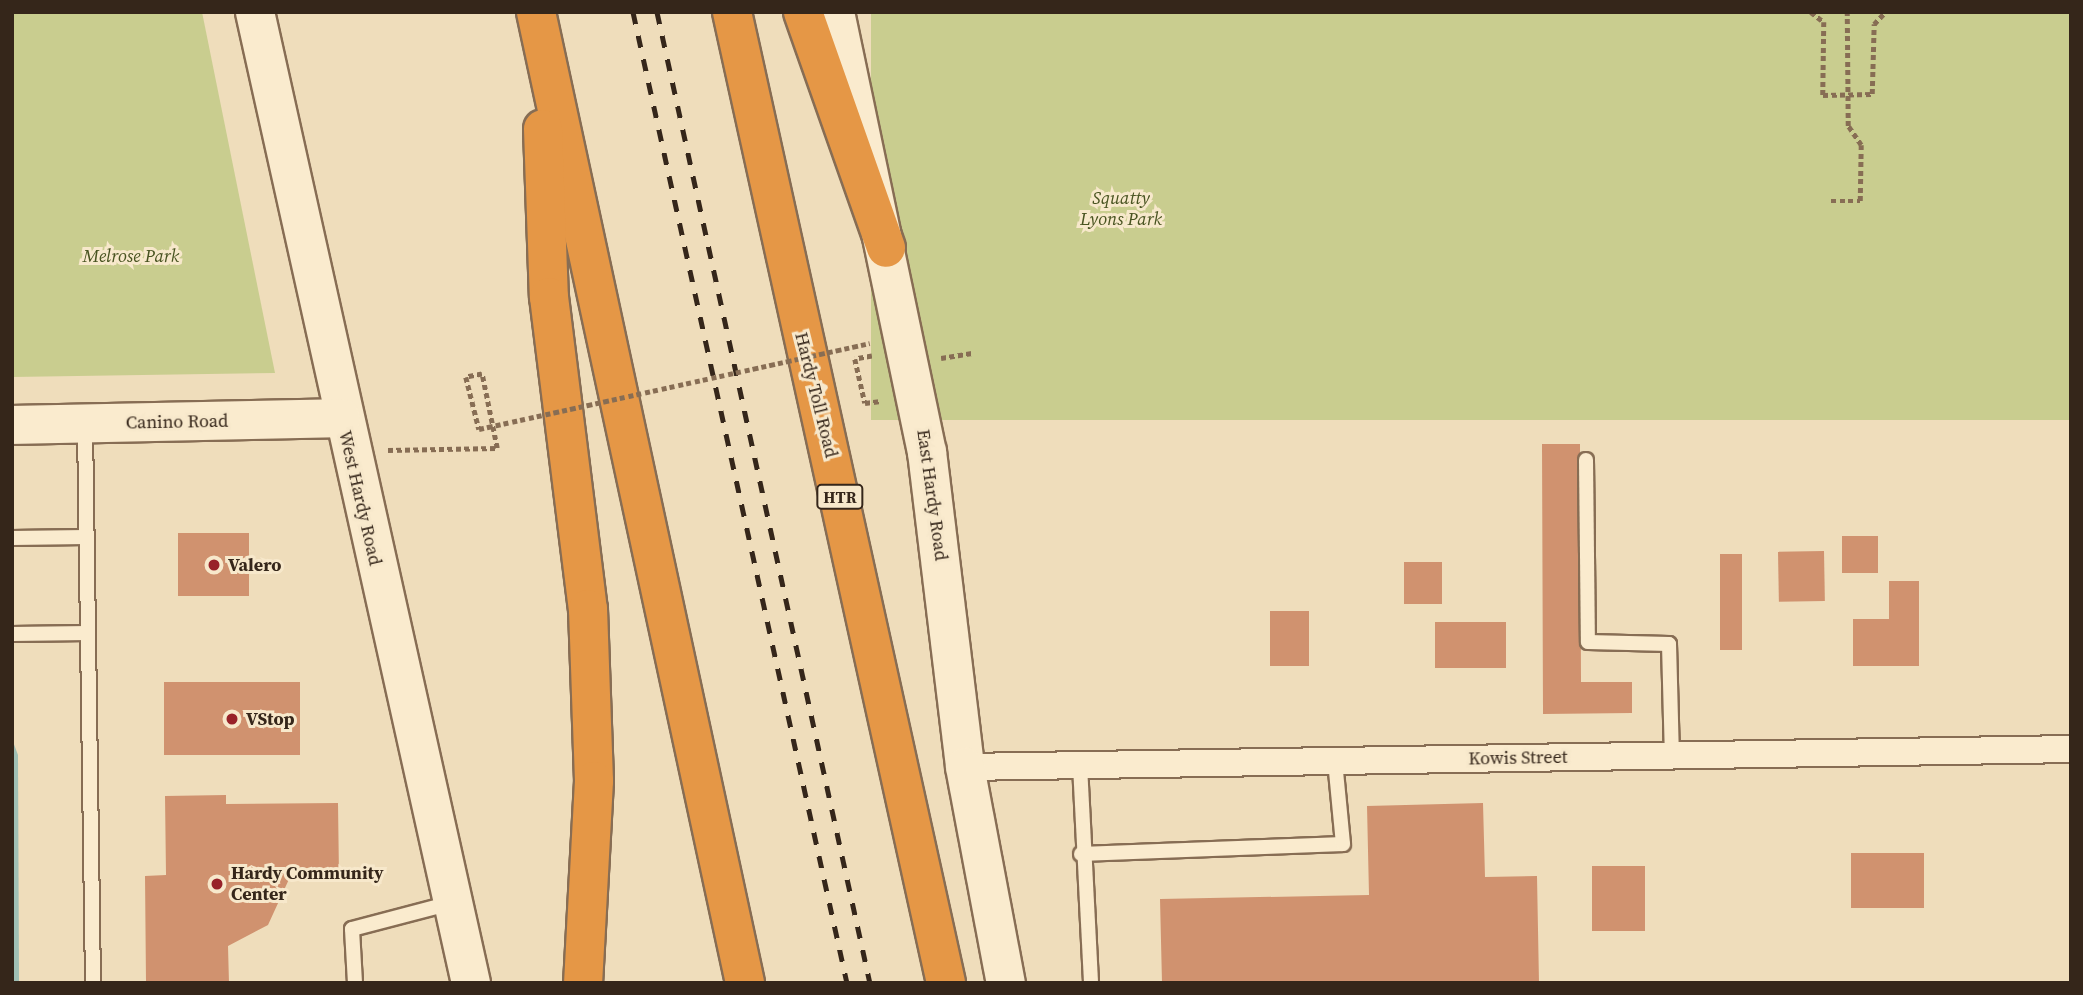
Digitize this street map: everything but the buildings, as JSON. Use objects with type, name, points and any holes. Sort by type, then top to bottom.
[{"type":"highway","name":"Hardy Toll Road","points":[[732,12],[946,983]]},
{"type":"highway","points":[[803,12],[886,248]]},
{"type":"highway","points":[[538,22],[549,297],[588,609],[593,706],[583,983]]},
{"type":"highway","points":[[538,22],[746,983]]},
{"type":"main road","name":"West Hardy Road","points":[[255,12],[341,418],[471,983]]},
{"type":"main road","name":"East Hardy Road","points":[[835,12],[927,452],[965,767],[1006,983]]},
{"type":"main road","name":"Canino Road","points":[[12,425],[341,418]]},
{"type":"street","name":"Kowis Street","points":[[965,767],[2071,749]]},
{"type":"lane","points":[[85,425],[93,983]]},
{"type":"lane","points":[[1586,460],[1588,642],[1669,644],[1672,755]]},
{"type":"lane","points":[[12,538],[86,537]]},
{"type":"lane","points":[[12,634],[88,633]]},
{"type":"lane","points":[[1081,854],[1343,844],[1335,761]]},
{"type":"lane","points":[[1080,765],[1081,854],[1091,983]]},
{"type":"lane","points":[[355,983],[352,929],[452,903]]},
{"type":"path","points":[[1811,12],[1824,22],[1823,95],[1872,94],[1874,24],[1885,12]]},
{"type":"path","points":[[1831,201],[1860,201],[1861,145],[1848,126],[1847,12]]},
{"type":"path","points":[[381,439],[386,450],[497,448],[482,374],[466,377],[480,429],[870,342]]},
{"type":"path","points":[[855,359],[865,403]]},
{"type":"green space","name":"Melrose Park","points":[[12,12],[202,12],[275,373],[12,377]]},
{"type":"green space","name":"Squatty Lyons Park","points":[[871,12],[2071,12],[2071,420],[871,420]]},
{"type":"water","points":[[12,739],[18,755],[19,983],[12,983]]},
{"type":"railway","points":[[633,12],[847,983]]},
{"type":"railway","points":[[657,12],[870,983]]},
{"type":"place","name":"Valero","points":[[214,565]]},
{"type":"place","name":"VStop","points":[[232,719]]},
{"type":"place","name":"Hardy Community Center","points":[[217,884]]}]
